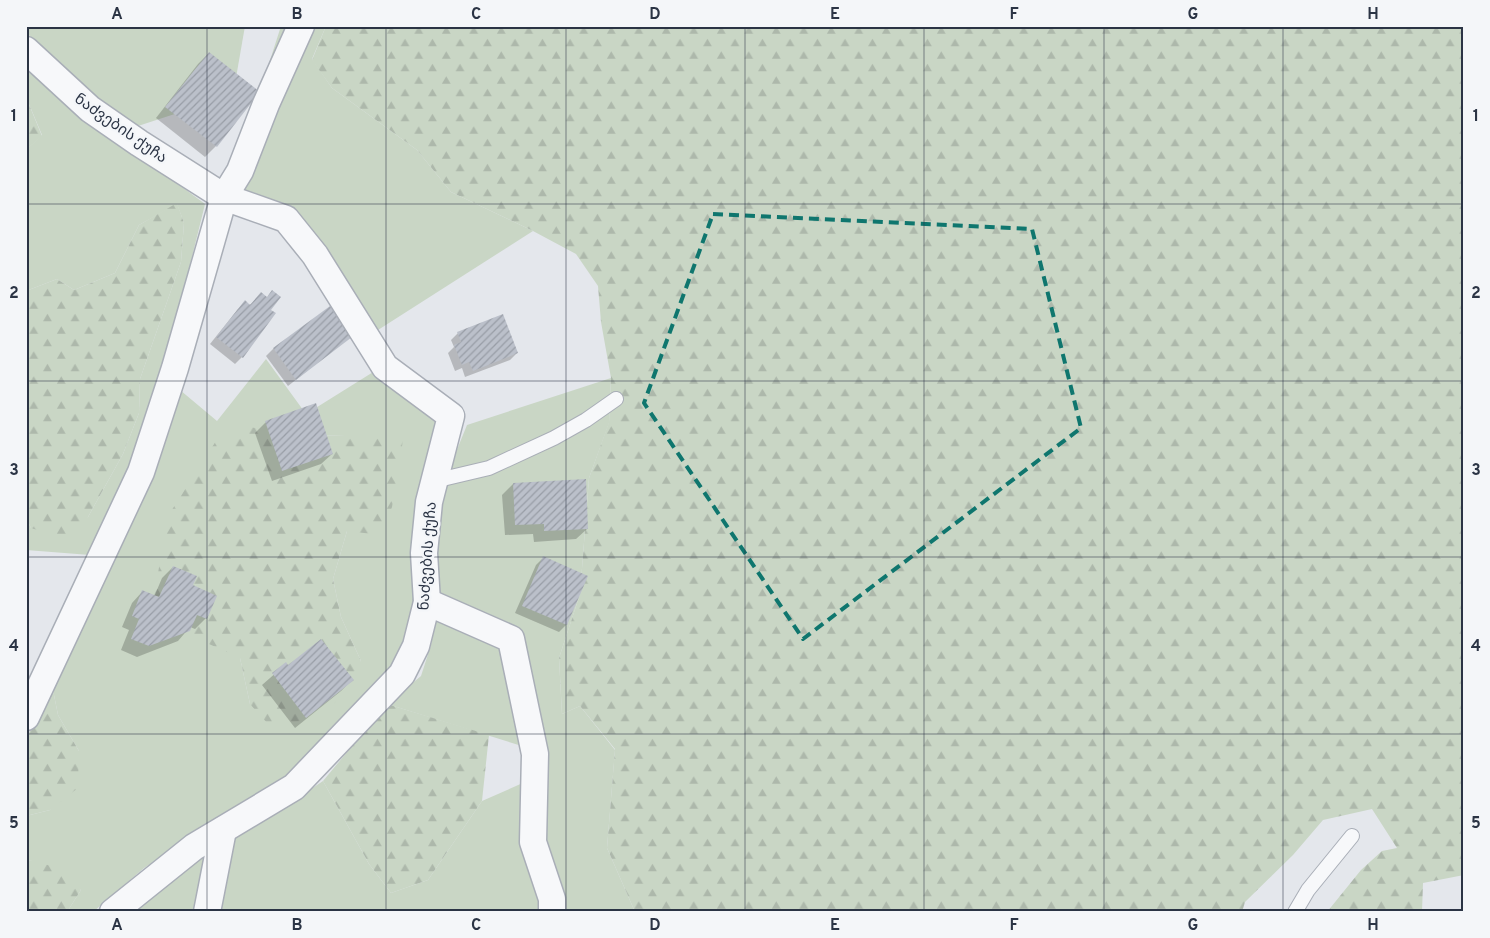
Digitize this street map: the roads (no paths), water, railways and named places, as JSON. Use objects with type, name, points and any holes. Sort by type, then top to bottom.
[{"type":"street","points":[[26,717],[141,472],[175,368],[224,196],[240,172],[266,104],[301,26]]},
{"type":"street","name":"ნაძვების ქუჩა","points":[[26,50],[90,109],[138,143],[224,196],[286,219],[315,255],[385,367],[451,416],[429,502],[424,553],[427,602],[416,646],[402,674],[294,787],[194,847],[113,912]]},
{"type":"street","points":[[427,602],[511,639],[535,754],[532,842],[552,899],[552,912]]},
{"type":"street","points":[[206,912],[223,830]]},
{"type":"lane","points":[[434,481],[489,468],[554,438],[586,420],[616,399]]},
{"type":"lane","points":[[1295,912],[1308,890],[1352,836]]}]
